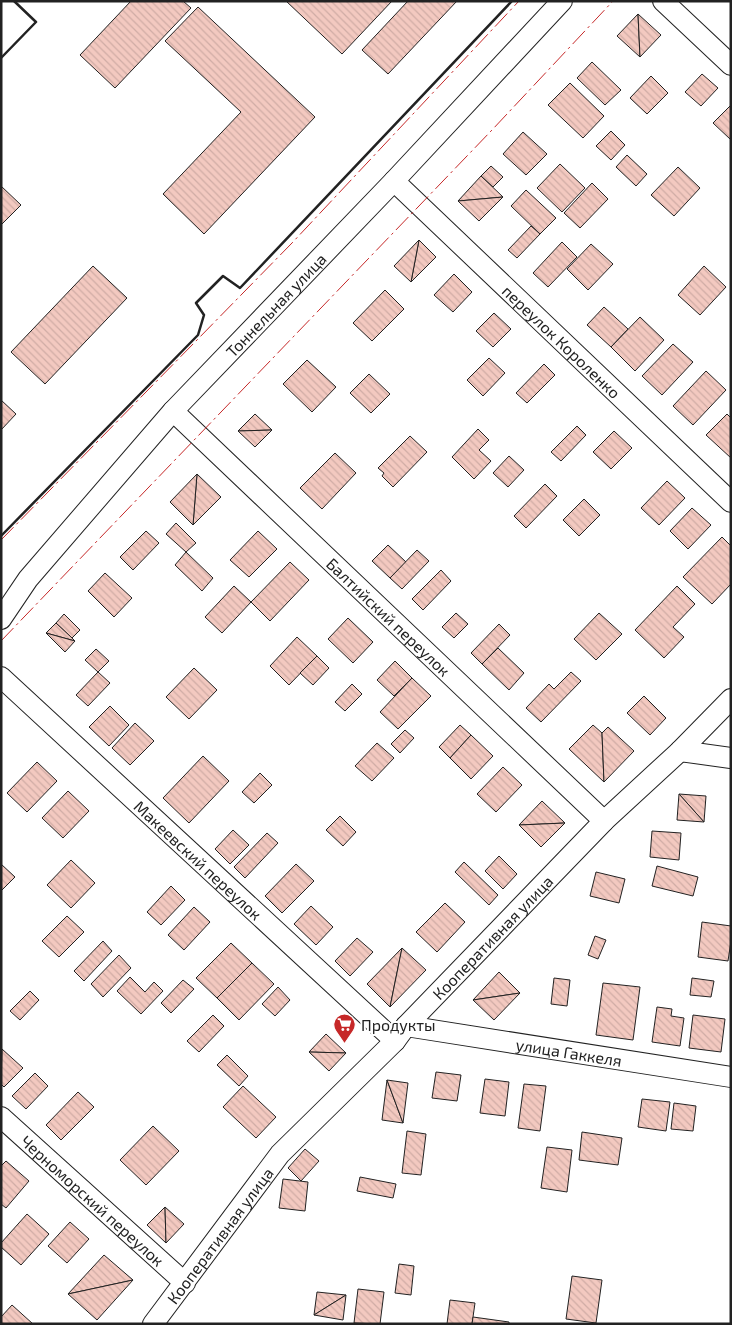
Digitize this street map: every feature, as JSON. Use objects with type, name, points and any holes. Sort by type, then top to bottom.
[{"type":"street","name":"Тоннельная улица","points":[[1,620],[28,579],[173,411],[394,181],[562,1]]},
{"type":"street","points":[[663,1],[731,65]]},
{"type":"street","name":"переулок Короленко","points":[[394,181],[731,502]]},
{"type":"street","name":"Балтийский переулок","points":[[173,411],[604,821]]},
{"type":"street","name":"Макеевский переулок","points":[[1,677],[401,1034]]},
{"type":"street","name":"Кооперативная улица","points":[[153,1324],[280,1154],[401,1034],[604,821],[680,751],[731,699]]},
{"type":"street","points":[[680,751],[731,758]]},
{"type":"street","name":"улица Гаккеля","points":[[401,1034],[731,1077]]},
{"type":"street","name":"Черноморский переулок","points":[[1,1117],[185,1283]]},
{"type":"building","points":[[131,1],[183,1],[191,8],[115,88],[80,55]]},
{"type":"building","points":[[286,1],[392,1],[342,54]]},
{"type":"building","points":[[408,1],[457,1],[388,74],[362,50]]},
{"type":"building","points":[[198,7],[315,117],[204,234],[163,194],[241,112],[165,41]]},
{"type":"building","points":[[638,14],[640,57],[617,36]]},
{"type":"building","points":[[638,14],[661,35],[640,57]]},
{"type":"building","points":[[592,62],[621,90],[605,105],[577,78]]},
{"type":"building","points":[[702,74],[718,88],[701,106],[685,92]]},
{"type":"building","points":[[651,76],[668,93],[647,114],[630,98]]},
{"type":"building","points":[[570,83],[604,116],[583,138],[548,105]]},
{"type":"building","points":[[731,105],[731,139],[730,139],[713,123]]},
{"type":"building","points":[[611,131],[625,145],[611,160],[596,146]]},
{"type":"building","points":[[523,132],[547,154],[526,175],[503,154]]},
{"type":"building","points":[[627,155],[647,174],[636,186],[616,167]]},
{"type":"building","points":[[560,164],[585,188],[562,212],[537,188]]},
{"type":"building","points":[[491,166],[503,177],[493,187],[481,176]]},
{"type":"building","points":[[678,167],[700,188],[674,216],[651,195]]},
{"type":"building","points":[[481,176],[503,197],[458,201]]},
{"type":"building","points":[[592,183],[608,199],[580,228],[564,213]]},
{"type":"building","points":[[1,186],[21,205],[1,225]]},
{"type":"building","points":[[526,190],[556,218],[540,234],[511,206]]},
{"type":"building","points":[[503,197],[479,221],[458,201]]},
{"type":"building","points":[[531,226],[540,234],[517,258],[508,250]]},
{"type":"building","points":[[419,240],[436,257],[411,282]]},
{"type":"building","points":[[419,240],[411,282],[394,266]]},
{"type":"building","points":[[562,242],[577,257],[548,287],[533,273]]},
{"type":"building","points":[[591,244],[613,264],[588,290],[567,269]]},
{"type":"building","points":[[93,266],[127,298],[45,384],[11,352]]},
{"type":"building","points":[[704,266],[726,287],[700,315],[678,295]]},
{"type":"building","points":[[454,274],[472,292],[453,312],[434,295]]},
{"type":"building","points":[[385,290],[404,309],[372,341],[353,323]]},
{"type":"building","points":[[604,307],[628,329],[611,347],[587,325]]},
{"type":"building","points":[[494,313],[511,329],[493,347],[476,331]]},
{"type":"building","points":[[640,317],[664,340],[635,371],[611,347]]},
{"type":"building","points":[[673,344],[693,362],[662,395],[642,376]]},
{"type":"building","points":[[489,358],[505,373],[483,396],[467,380]]},
{"type":"building","points":[[307,360],[336,387],[312,412],[283,384]]},
{"type":"building","points":[[544,364],[555,375],[527,403],[516,393]]},
{"type":"building","points":[[706,371],[726,390],[693,425],[673,406]]},
{"type":"building","points":[[369,374],[390,394],[371,413],[350,393]]},
{"type":"building","points":[[1,400],[16,414],[1,430]]},
{"type":"building","points":[[255,414],[272,430],[238,431]]},
{"type":"building","points":[[727,414],[731,418],[731,458],[706,435]]},
{"type":"building","points":[[577,426],[586,435],[561,461],[551,452]]},
{"type":"building","points":[[478,429],[489,440],[479,450],[491,461],[474,479],[452,457]]},
{"type":"building","points":[[272,430],[255,447],[238,431]]},
{"type":"building","points":[[614,431],[632,448],[611,469],[593,452]]},
{"type":"building","points":[[410,436],[427,452],[393,487],[382,476],[384,473],[378,468]]},
{"type":"building","points":[[335,453],[356,473],[322,509],[300,488]]},
{"type":"building","points":[[509,456],[524,470],[508,487],[493,473]]},
{"type":"building","points":[[197,474],[221,497],[193,525]]},
{"type":"building","points":[[197,474],[193,525],[170,502]]},
{"type":"building","points":[[667,481],[685,498],[659,525],[641,508]]},
{"type":"building","points":[[545,484],[557,496],[526,528],[514,516]]},
{"type":"building","points":[[584,499],[600,515],[579,536],[563,520]]},
{"type":"building","points":[[692,508],[711,525],[688,549],[670,531]]},
{"type":"building","points":[[176,523],[196,543],[186,552],[166,534]]},
{"type":"building","points":[[146,531],[159,543],[133,570],[120,557]]},
{"type":"building","points":[[258,531],[277,549],[249,577],[230,560]]},
{"type":"building","points":[[722,537],[731,546],[731,584],[712,604],[683,577]]},
{"type":"building","points":[[388,545],[406,562],[390,578],[372,561]]},
{"type":"building","points":[[417,550],[429,561],[402,589],[390,578]]},
{"type":"building","points":[[186,552],[213,578],[202,591],[175,565]]},
{"type":"building","points":[[290,562],[309,580],[270,621],[251,602]]},
{"type":"building","points":[[441,570],[451,581],[423,610],[412,599]]},
{"type":"building","points":[[105,573],[132,598],[114,617],[88,591]]},
{"type":"building","points":[[234,586],[251,602],[222,633],[205,617]]},
{"type":"building","points":[[677,586],[695,604],[673,627],[684,637],[664,658],[635,630]]},
{"type":"building","points":[[456,613],[468,624],[454,638],[442,627]]},
{"type":"building","points":[[599,613],[622,634],[596,660],[574,639]]},
{"type":"building","points":[[64,614],[80,630],[72,638],[56,623]]},
{"type":"building","points":[[348,618],[373,642],[353,663],[328,639]]},
{"type":"building","points":[[56,623],[72,638],[75,641],[46,633]]},
{"type":"building","points":[[499,624],[510,635],[482,664],[471,653]]},
{"type":"building","points":[[46,633],[75,641],[65,652]]},
{"type":"building","points":[[297,637],[317,656],[289,685],[270,666]]},
{"type":"building","points":[[498,648],[524,673],[509,690],[482,664]]},
{"type":"building","points":[[96,649],[109,661],[98,672],[85,660]]},
{"type":"building","points":[[317,656],[329,668],[313,685],[300,673]]},
{"type":"building","points":[[395,661],[412,678],[394,696],[377,680]]},
{"type":"building","points":[[194,668],[217,690],[189,719],[166,697]]},
{"type":"building","points":[[98,672],[110,683],[88,706],[76,695]]},
{"type":"building","points":[[571,672],[581,681],[541,722],[526,708],[549,684],[554,689]]},
{"type":"building","points":[[412,678],[431,696],[398,729],[380,712]]},
{"type":"building","points":[[352,684],[362,694],[345,711],[335,702]]},
{"type":"building","points":[[644,696],[666,718],[650,735],[627,713]]},
{"type":"building","points":[[110,706],[129,725],[109,746],[89,727]]},
{"type":"building","points":[[135,723],[154,741],[130,765],[112,748]]},
{"type":"building","points":[[460,725],[471,735],[450,758],[439,747]]},
{"type":"building","points":[[593,725],[602,733],[604,782],[569,749]]},
{"type":"building","points":[[608,727],[634,751],[604,782],[602,733]]},
{"type":"building","points":[[405,730],[414,738],[400,753],[391,744]]},
{"type":"building","points":[[471,735],[493,756],[471,779],[450,758]]},
{"type":"building","points":[[377,743],[394,758],[372,781],[355,766]]},
{"type":"building","points":[[203,756],[229,781],[189,823],[163,798]]},
{"type":"building","points":[[37,762],[57,781],[27,812],[7,793]]},
{"type":"building","points":[[503,767],[522,785],[496,812],[477,794]]},
{"type":"building","points":[[260,773],[272,785],[254,803],[242,792]]},
{"type":"building","points":[[68,791],[89,811],[63,838],[42,818]]},
{"type":"building","points":[[679,794],[706,796],[704,822]]},
{"type":"building","points":[[679,794],[704,822],[677,820]]},
{"type":"building","points":[[542,801],[565,823],[519,825]]},
{"type":"building","points":[[340,816],[356,832],[343,846],[326,830]]},
{"type":"building","points":[[565,823],[541,847],[519,825]]},
{"type":"building","points":[[233,830],[249,845],[230,864],[215,849]]},
{"type":"building","points":[[652,831],[681,833],[679,860],[650,857]]},
{"type":"building","points":[[267,833],[278,843],[245,878],[234,867]]},
{"type":"building","points":[[499,856],[517,874],[503,889],[485,871]]},
{"type":"building","points":[[71,860],[95,883],[71,908],[47,885]]},
{"type":"building","points":[[464,862],[498,895],[489,905],[455,872]]},
{"type":"building","points":[[1,864],[15,877],[1,891]]},
{"type":"building","points":[[296,864],[314,881],[282,913],[265,896]]},
{"type":"building","points":[[657,866],[698,877],[693,896],[652,886]]},
{"type":"building","points":[[596,872],[625,879],[619,903],[590,896]]},
{"type":"building","points":[[171,886],[185,900],[161,925],[147,912]]},
{"type":"building","points":[[445,903],[465,922],[437,952],[416,932]]},
{"type":"building","points":[[311,906],[333,927],[316,945],[294,924]]},
{"type":"building","points":[[194,907],[210,922],[184,950],[168,935]]},
{"type":"building","points":[[67,916],[84,932],[59,957],[42,941]]},
{"type":"building","points":[[702,922],[731,926],[728,961],[698,957]]},
{"type":"building","points":[[595,936],[606,940],[598,959],[588,955]]},
{"type":"building","points":[[357,938],[373,952],[350,976],[335,961]]},
{"type":"building","points":[[103,941],[112,951],[84,981],[74,971]]},
{"type":"building","points":[[231,943],[252,963],[217,998],[196,978]]},
{"type":"building","points":[[402,948],[390,1007],[367,984]]},
{"type":"building","points":[[402,948],[426,970],[390,1007]]},
{"type":"building","points":[[119,955],[131,968],[103,997],[91,984]]},
{"type":"building","points":[[252,963],[274,984],[239,1020],[217,998]]},
{"type":"building","points":[[499,972],[520,993],[473,1000]]},
{"type":"building","points":[[130,977],[145,992],[154,982],[163,991],[141,1014],[117,991]]},
{"type":"building","points":[[554,978],[570,980],[567,1006],[551,1004]]},
{"type":"building","points":[[692,978],[714,981],[711,997],[690,995]]},
{"type":"building","points":[[183,980],[194,989],[171,1013],[161,1003]]},
{"type":"building","points":[[603,983],[640,987],[633,1040],[596,1035]]},
{"type":"building","points":[[278,987],[290,1000],[275,1016],[262,1004]]},
{"type":"building","points":[[30,991],[39,1000],[20,1020],[10,1011]]},
{"type":"building","points":[[520,993],[494,1020],[473,1000]]},
{"type":"building","points":[[657,1007],[672,1009],[671,1016],[684,1018],[680,1046],[652,1042]]},
{"type":"building","points":[[213,1015],[224,1026],[199,1052],[187,1041]]},
{"type":"building","points":[[693,1015],[725,1019],[721,1052],[689,1048]]},
{"type":"building","points":[[326,1034],[346,1053],[309,1052]]},
{"type":"building","points":[[2,1049],[23,1068],[4,1087],[1,1084]]},
{"type":"building","points":[[309,1052],[346,1053],[329,1071]]},
{"type":"building","points":[[227,1055],[248,1076],[239,1086],[217,1065]]},
{"type":"building","points":[[436,1072],[461,1075],[457,1101],[432,1098]]},
{"type":"building","points":[[35,1073],[48,1086],[26,1109],[12,1096]]},
{"type":"building","points":[[485,1079],[509,1082],[505,1116],[480,1113]]},
{"type":"building","points":[[387,1080],[403,1123],[382,1120]]},
{"type":"building","points":[[387,1080],[408,1083],[403,1123]]},
{"type":"building","points":[[524,1084],[546,1086],[540,1131],[518,1128]]},
{"type":"building","points":[[243,1086],[276,1117],[256,1138],[223,1107]]},
{"type":"building","points":[[78,1092],[94,1107],[61,1140],[46,1125]]},
{"type":"building","points":[[642,1099],[670,1102],[666,1131],[638,1127]]},
{"type":"building","points":[[674,1103],[696,1106],[693,1131],[671,1129]]},
{"type":"building","points":[[153,1126],[179,1151],[146,1185],[120,1160]]},
{"type":"building","points":[[407,1131],[426,1134],[421,1175],[402,1173]]},
{"type":"building","points":[[582,1132],[622,1138],[618,1165],[579,1160]]},
{"type":"building","points":[[547,1147],[572,1150],[567,1192],[541,1188]]},
{"type":"building","points":[[305,1149],[319,1161],[301,1181],[288,1168]]},
{"type":"building","points":[[6,1161],[29,1181],[6,1208],[1,1204],[1,1166]]},
{"type":"building","points":[[360,1177],[396,1184],[393,1198],[357,1191]]},
{"type":"building","points":[[283,1179],[308,1182],[305,1211],[279,1208]]},
{"type":"building","points":[[165,1207],[166,1243],[147,1225]]},
{"type":"building","points":[[165,1207],[184,1224],[166,1243]]},
{"type":"building","points":[[27,1214],[49,1234],[21,1265],[1,1247],[1,1243]]},
{"type":"building","points":[[70,1222],[89,1239],[67,1263],[48,1246]]},
{"type":"building","points":[[104,1255],[133,1280],[68,1294]]},
{"type":"building","points":[[399,1264],[414,1266],[411,1295],[395,1293]]},
{"type":"building","points":[[572,1276],[602,1280],[596,1323],[566,1319]]},
{"type":"building","points":[[133,1280],[97,1320],[68,1294]]},
{"type":"building","points":[[358,1289],[384,1292],[380,1324],[354,1323]]},
{"type":"building","points":[[317,1292],[346,1295],[314,1315]]},
{"type":"building","points":[[346,1295],[343,1320],[314,1315]]},
{"type":"building","points":[[450,1300],[475,1303],[472,1324],[447,1324]]},
{"type":"building","points":[[12,1305],[33,1324],[1,1324],[1,1317]]},
{"type":"building","points":[[473,1317],[509,1322],[509,1324],[472,1324]]},
{"type":"wall","points":[[1,58],[36,22],[14,1]]},
{"type":"wall","points":[[1,536],[198,335],[204,315],[196,303],[223,276],[240,288],[512,1]]},
{"type":"power","points":[[1,540],[292,243],[519,1]]},
{"type":"power","points":[[1,641],[492,130],[613,1]]},
{"type":"place","name":"Продукты","points":[[345,1043]]}]
